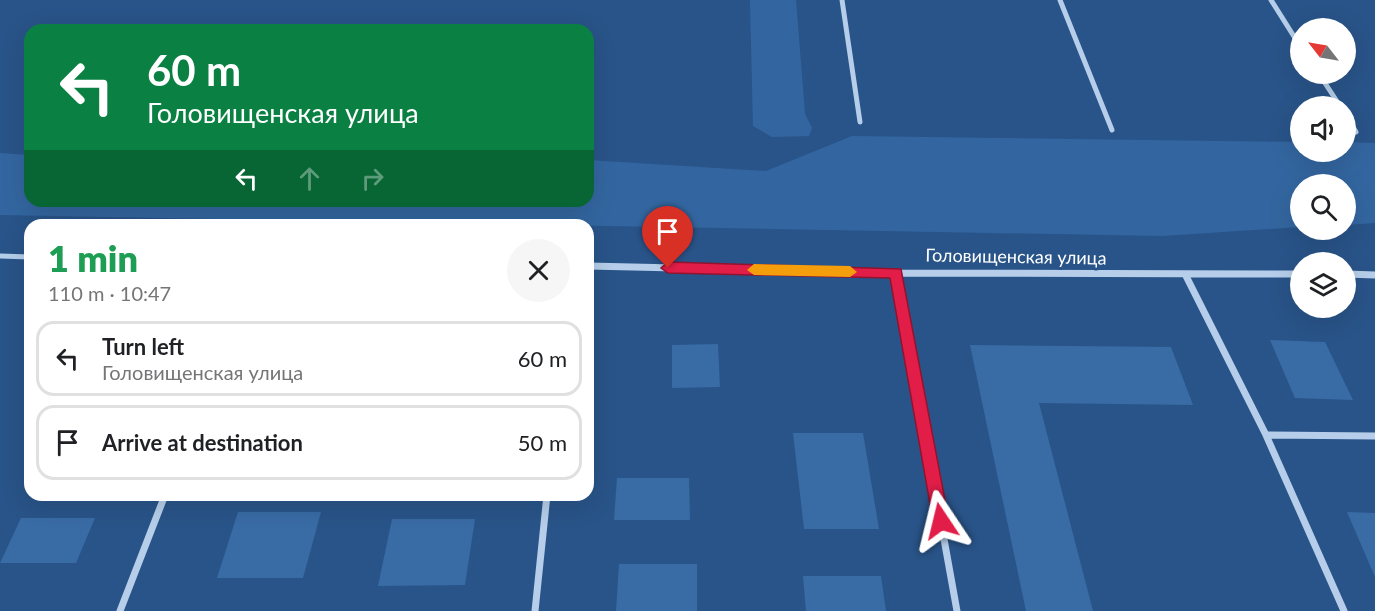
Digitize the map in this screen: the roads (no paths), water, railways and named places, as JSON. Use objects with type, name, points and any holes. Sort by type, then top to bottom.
[{"type":"street","points":[[842,0],[860,122]]},
{"type":"street","points":[[1060,0],[1112,130]]},
{"type":"street","points":[[1271,0],[1290,30]]},
{"type":"street","points":[[0,256],[24,257]]},
{"type":"street","name":"Головищенская улица","points":[[594,266],[896,273],[1290,274]]},
{"type":"street","points":[[896,273],[957,611]]},
{"type":"street","points":[[1185,273],[1266,435],[1344,611]]},
{"type":"street","points":[[1356,274],[1375,275]]},
{"type":"street","points":[[1266,435],[1375,436]]},
{"type":"street","points":[[120,611],[163,501]]},
{"type":"street","points":[[535,611],[546,501]]}]
